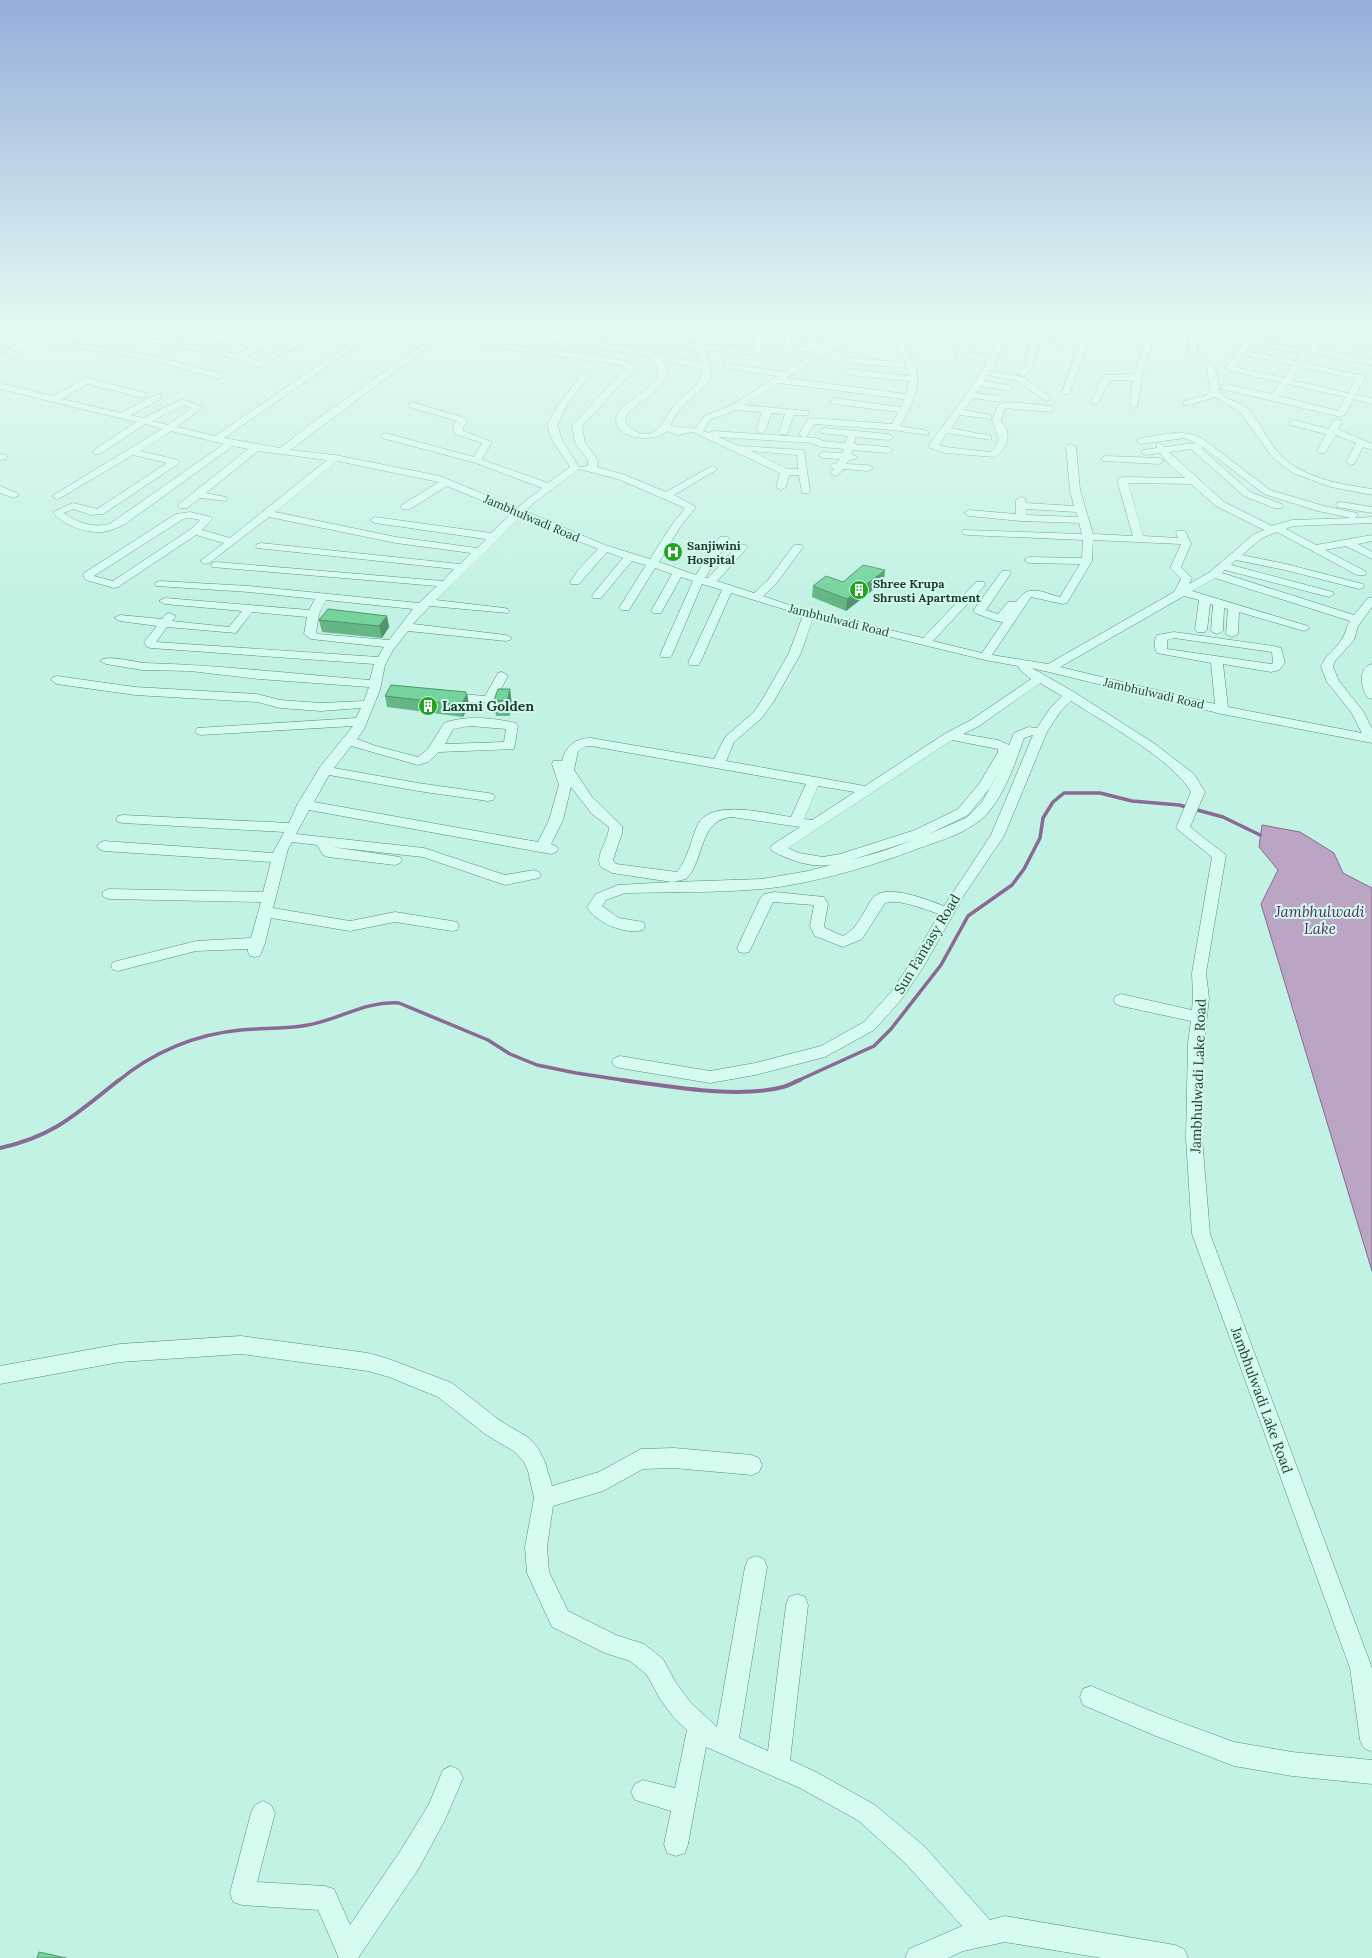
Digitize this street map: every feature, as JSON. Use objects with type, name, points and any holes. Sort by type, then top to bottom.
[{"type":"street","name":"Jambhulwadi Road","points":[[135,418],[231,443],[256,448],[283,450]]},
{"type":"street","points":[[97,452],[151,418]]},
{"type":"street","points":[[57,496],[131,452],[183,418]]},
{"type":"street","points":[[217,439],[247,418]]},
{"type":"street","points":[[283,450],[324,418]]},
{"type":"street","points":[[457,418],[463,421],[458,426],[458,432],[487,442],[478,461]]},
{"type":"street","points":[[555,418],[552,425],[575,468]]},
{"type":"street","points":[[584,418],[577,426],[580,441],[593,460],[592,468]]},
{"type":"street","points":[[620,418],[620,421],[628,431],[642,441],[657,447]]},
{"type":"street","points":[[634,434],[653,436],[661,431],[669,418]]},
{"type":"street","points":[[694,431],[707,418]]},
{"type":"street","points":[[761,430],[764,418]]},
{"type":"street","points":[[784,432],[788,418]]},
{"type":"street","points":[[895,427],[900,418]]},
{"type":"street","points":[[957,418],[956,421],[946,430],[933,446],[945,450],[992,456],[998,452],[1003,442],[1002,430],[997,422],[997,418]]},
{"type":"street","points":[[1250,418],[1276,456],[1287,466],[1307,476],[1332,484],[1372,492]]},
{"type":"street","points":[[1322,451],[1339,418]]},
{"type":"street","points":[[804,434],[811,421],[895,427],[898,429],[925,433]]},
{"type":"street","points":[[1294,423],[1332,431],[1372,447]]},
{"type":"street","points":[[838,470],[850,446],[853,424]]},
{"type":"street","points":[[664,426],[677,432],[694,431],[720,435],[814,440],[820,443],[888,450]]},
{"type":"street","points":[[946,430],[988,438]]},
{"type":"street","points":[[694,431],[734,447],[784,472],[803,472]]},
{"type":"street","points":[[824,431],[889,437]]},
{"type":"street","points":[[1141,441],[1185,435],[1191,436],[1197,444],[1247,494],[1282,508],[1331,522]]},
{"type":"street","points":[[385,436],[478,461],[549,487]]},
{"type":"street","name":"Jambhulwadi Road","points":[[217,439],[335,458],[437,478],[605,548],[809,613],[985,657],[1050,668],[1222,710],[1371,739]]},
{"type":"street","points":[[561,444],[580,441]]},
{"type":"street","points":[[748,442],[811,446],[820,443]]},
{"type":"street","points":[[1351,462],[1360,442]]},
{"type":"street","points":[[131,452],[175,462],[98,512],[90,512],[73,506],[58,512],[59,515],[70,522],[95,529],[109,528],[121,522],[231,443]]},
{"type":"street","points":[[1146,452],[1162,448],[1197,444],[1267,492],[1322,509],[1372,520]]},
{"type":"street","points":[[734,447],[801,452],[805,491]]},
{"type":"street","points":[[183,506],[256,448]]},
{"type":"street","points":[[1004,621],[1027,594],[1030,593],[1063,601],[1087,561],[1088,536],[1075,490],[1071,448]]},
{"type":"street","points":[[1162,448],[1180,469],[1220,504],[1316,548],[1361,573]]},
{"type":"street","points":[[845,456],[868,463],[838,470],[822,460],[845,456]]},
{"type":"street","points":[[335,458],[232,542],[210,563],[446,584]]},
{"type":"street","points":[[1106,459],[1172,461]]},
{"type":"street","points":[[1123,467],[1180,469]]},
{"type":"street","points":[[118,966],[196,946],[256,948],[281,849],[304,805],[325,770],[358,728],[374,687],[382,661],[391,644],[425,604],[531,500],[575,468],[592,468],[692,507],[676,526],[654,564],[625,608]]},
{"type":"street","points":[[666,496],[686,483],[713,469]]},
{"type":"street","points":[[781,488],[784,472]]},
{"type":"street","points":[[1139,539],[1122,480],[1195,481]]},
{"type":"street","points":[[406,507],[446,482]]},
{"type":"street","points":[[1277,485],[1314,498],[1372,510]]},
{"type":"street","points":[[0,489],[14,495]]},
{"type":"street","points":[[197,494],[222,499]]},
{"type":"street","points":[[1021,518],[1022,503],[1081,509]]},
{"type":"street","points":[[267,513],[396,540],[478,551]]},
{"type":"street","points":[[969,513],[1021,518],[1084,520]]},
{"type":"street","points":[[190,515],[207,519],[195,531],[114,585],[90,578],[88,575],[180,516],[190,515]]},
{"type":"street","points":[[375,520],[494,537]]},
{"type":"street","points":[[1050,668],[1214,574],[1258,536],[1292,523],[1372,520]]},
{"type":"street","points":[[195,531],[232,542]]},
{"type":"street","points":[[967,532],[1139,539],[1182,536],[1186,544],[1184,552],[1175,568],[1187,578],[1179,591],[1182,592]]},
{"type":"street","points":[[666,655],[705,581],[724,538]]},
{"type":"street","points":[[1316,548],[1372,538]]},
{"type":"street","points":[[1347,542],[1372,556]]},
{"type":"street","points":[[261,546],[462,567]]},
{"type":"street","points":[[705,581],[742,547]]},
{"type":"street","points":[[756,597],[772,582],[798,547]]},
{"type":"street","points":[[575,582],[583,570],[605,548]]},
{"type":"street","points":[[597,596],[630,556]]},
{"type":"street","points":[[1235,557],[1286,567],[1359,586]]},
{"type":"street","points":[[1029,560],[1087,561]]},
{"type":"street","points":[[1224,566],[1329,594]]},
{"type":"street","points":[[657,611],[678,572]]},
{"type":"street","points":[[1004,621],[979,611],[1006,573]]},
{"type":"street","points":[[1214,574],[1357,620]]},
{"type":"street","points":[[160,584],[249,589],[322,597],[504,611]]},
{"type":"street","points":[[926,642],[980,584]]},
{"type":"street","points":[[985,657],[1004,621],[1027,584]]},
{"type":"street","points":[[694,663],[728,588]]},
{"type":"street","points":[[1182,592],[1304,628]]},
{"type":"street","points":[[322,597],[313,614],[310,634],[315,637],[391,644]]},
{"type":"street","points":[[1201,630],[1205,598]]},
{"type":"street","points":[[1371,739],[1358,711],[1333,682],[1327,668],[1329,660],[1348,640],[1352,626],[1372,600]]},
{"type":"street","points":[[165,601],[313,614]]},
{"type":"street","points":[[1218,630],[1219,602]]},
{"type":"street","points":[[1232,634],[1234,607]]},
{"type":"street","points":[[120,618],[167,620],[232,631],[249,609]]},
{"type":"street","points":[[718,764],[729,740],[758,715],[768,701],[795,653],[809,613]]},
{"type":"street","points":[[167,620],[150,642],[151,645],[382,661]]},
{"type":"street","points":[[405,627],[506,638]]},
{"type":"street","points":[[1174,635],[1274,649],[1277,650],[1279,663],[1275,668],[1270,668],[1217,660],[1163,652],[1161,650],[1161,637],[1174,635]]},
{"type":"street","points":[[1217,660],[1222,710]]},
{"type":"street","points":[[106,661],[142,666],[190,667],[374,687],[389,691]]},
{"type":"street","name":"Jambhulwadi Lake Road","points":[[1024,664],[1026,670],[1070,695],[1151,747],[1189,777],[1198,792],[1183,828],[1219,855],[1199,973],[1201,998],[1196,1043],[1194,1138],[1201,1234],[1361,1668],[1372,1740]]},
{"type":"street","points":[[1372,668],[1368,675],[1366,685],[1372,695]]},
{"type":"street","points":[[436,695],[489,700],[502,676]]},
{"type":"street","points":[[950,736],[998,744],[1004,748],[1004,752],[984,786],[963,812],[920,833],[829,860],[815,861],[796,857],[777,848],[950,736],[974,723],[1040,678]]},
{"type":"street","points":[[57,680],[135,692],[228,694],[257,698],[280,704],[321,707],[367,704]]},
{"type":"street","name":"Sun Fantasy Road","points":[[620,1062],[710,1077],[755,1070],[825,1050],[869,1026],[896,996],[919,962],[947,912],[997,836],[1041,732],[1054,710],[1070,695]]},
{"type":"street","points":[[201,731],[360,722]]},
{"type":"street","points":[[348,740],[372,749],[418,761],[426,760],[431,756],[448,726],[452,724],[462,723],[512,726],[510,746],[436,748]]},
{"type":"street","points":[[638,926],[617,923],[603,917],[594,907],[601,897],[623,888],[762,884],[808,876],[884,856],[958,827],[978,815],[996,792],[1006,772],[1018,736],[1028,731],[1041,732]]},
{"type":"street","points":[[814,825],[724,813],[718,817],[708,819],[686,870],[681,876],[672,877],[612,868],[606,864],[605,857],[616,831],[615,826],[600,814],[584,797],[568,771],[572,749],[584,742],[591,742],[867,790]]},
{"type":"street","points":[[304,805],[547,848],[565,785],[558,764]]},
{"type":"street","points":[[325,770],[418,787],[488,797]]},
{"type":"street","points":[[796,822],[812,785]]},
{"type":"street","points":[[123,819],[289,832],[322,841],[424,853],[505,880],[534,875]]},
{"type":"street","points":[[322,841],[328,852],[394,860]]},
{"type":"street","points":[[104,846],[279,858]]},
{"type":"street","points":[[109,894],[270,897]]},
{"type":"street","points":[[744,948],[765,903],[769,898],[775,897],[819,902],[821,904],[817,926],[820,932],[843,942],[857,935],[880,899],[888,896],[912,900],[947,912]]},
{"type":"street","points":[[266,912],[350,926],[395,917],[452,926]]},
{"type":"street","points":[[1121,1000],[1199,1017]]},
{"type":"street","points":[[0,1375],[120,1353],[241,1345],[368,1362],[390,1368],[445,1390],[492,1427],[522,1445],[531,1455],[538,1469],[544,1498],[536,1547],[538,1573],[560,1619],[613,1645],[636,1652],[655,1667],[668,1690],[683,1711],[712,1738],[778,1766],[843,1798],[867,1813],[915,1855],[986,1934]]},
{"type":"street","points":[[544,1498],[604,1481],[641,1459],[674,1458],[752,1465]]},
{"type":"street","points":[[726,1744],[756,1567]]},
{"type":"street","points":[[778,1766],[797,1605]]},
{"type":"street","points":[[1091,1697],[1156,1725],[1234,1754],[1292,1764],[1372,1772]]},
{"type":"street","points":[[676,1844],[699,1726]]},
{"type":"street","points":[[348,1955],[414,1852],[437,1812],[450,1778]]},
{"type":"street","points":[[643,1792],[684,1802]]},
{"type":"street","points":[[263,1813],[242,1893],[325,1898],[348,1955]]},
{"type":"street","points":[[918,1958],[962,1939],[1005,1929],[1175,1958]]},
{"type":"water","name":"Jambhulwadi Lake","points":[[1262,825],[1300,832],[1334,853],[1343,873],[1372,888],[1372,1271],[1261,904],[1278,870],[1259,847]]},
{"type":"building","points":[[863,565],[885,570],[847,599],[813,586],[826,576],[843,582]]},
{"type":"building","points":[[328,609],[387,616],[379,626],[319,620]]},
{"type":"building","points":[[391,685],[466,692],[465,693],[467,694],[461,705],[385,696]]},
{"type":"building","points":[[498,689],[510,689],[507,701],[494,700]]},
{"type":"building","points":[[39,1952],[66,1958],[37,1958]]},
{"type":"waterway","points":[[797,1081],[874,1046],[891,1029],[941,965],[968,916],[1012,885],[1024,869],[1040,838],[1043,818],[1053,802],[1064,793],[1100,793],[1132,801],[1179,805],[1223,817],[1260,835]]},
{"type":"waterway","points":[[118,1081],[160,1053],[192,1040],[224,1032],[308,1025],[386,1003],[399,1003],[488,1040],[510,1054],[537,1065],[626,1080]]},
{"type":"waterway","points":[[0,1148],[19,1143],[51,1130],[77,1113],[119,1080]]},
{"type":"waterway","points":[[626,1080],[681,1088],[724,1092],[745,1092],[783,1087],[800,1080]]},
{"type":"place","name":"Sanjiwini Hospital","points":[[673,552]]},
{"type":"place","name":"Shree Krupa Shrusti Apartment","points":[[859,590]]},
{"type":"place","name":"Laxmi Golden","points":[[428,706]]}]
